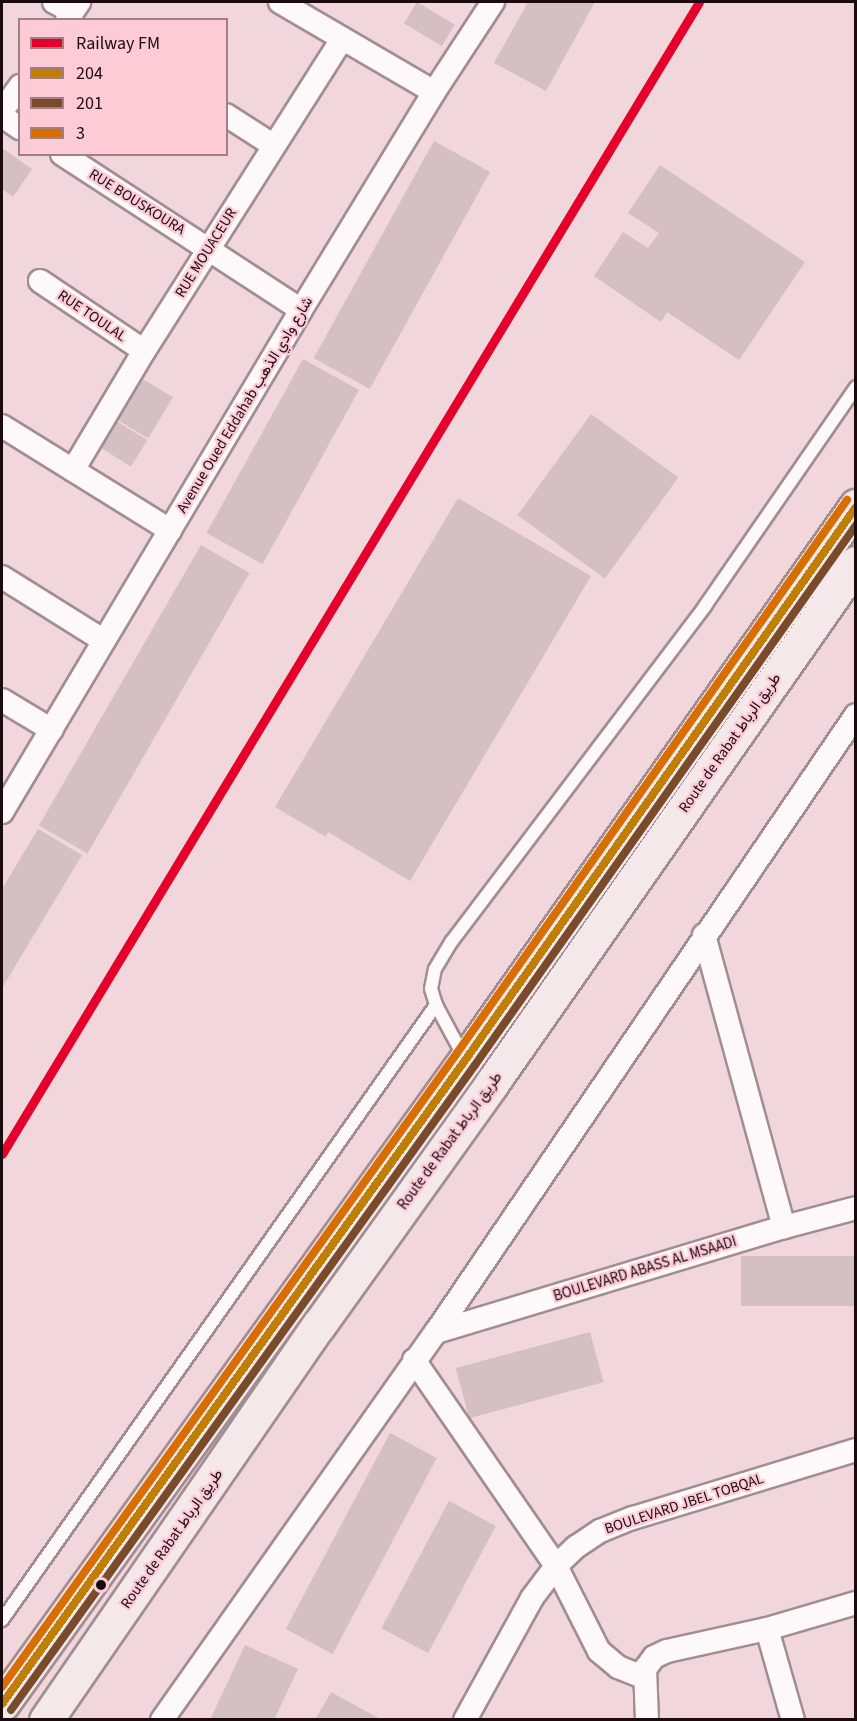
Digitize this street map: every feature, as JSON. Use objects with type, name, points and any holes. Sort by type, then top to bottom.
[{"type":"main road","points":[[2,1704],[466,1059],[855,506]]},
{"type":"main road","name":"Route de Rabat طريق الرباط","points":[[46,1719],[319,1325],[498,1074],[855,563]]},
{"type":"street","points":[[280,2],[434,92]]},
{"type":"street","name":"Avenue Oued Eddahab شارع وادي الذهب","points":[[2,812],[301,310],[434,92],[493,2]]},
{"type":"street","name":"RUE MOUACEUR","points":[[73,470],[144,351],[342,39]]},
{"type":"street","points":[[2,111],[18,89]]},
{"type":"street","points":[[228,115],[273,145]]},
{"type":"street","points":[[2,116],[18,127]]},
{"type":"street","name":"RUE BOUSKOURA","points":[[65,156],[301,310]]},
{"type":"street","name":"RUE TOULAL","points":[[40,281],[144,351]]},
{"type":"street","points":[[2,426],[170,530]]},
{"type":"street","points":[[2,577],[103,640]]},
{"type":"street","points":[[2,700],[52,730]]},
{"type":"street","points":[[162,1719],[436,1332],[855,715]]},
{"type":"street","points":[[704,935],[784,1227]]},
{"type":"street","name":"BOULEVARD ABASS AL MSAADI","points":[[436,1332],[784,1227],[855,1208]]},
{"type":"street","points":[[414,1360],[556,1566],[598,1651],[618,1668],[645,1678]]},
{"type":"street","name":"BOULEVARD JBEL TOBQAL","points":[[465,1719],[532,1598],[556,1566],[576,1547],[600,1531],[633,1518],[855,1450]]},
{"type":"street","points":[[647,1719],[645,1678],[648,1664],[667,1651],[767,1629],[855,1603]]},
{"type":"street","points":[[767,1629],[794,1719]]},
{"type":"lane","points":[[466,1059],[436,1005],[431,989],[435,969],[452,940],[705,606],[855,387]]},
{"type":"lane","points":[[2,1620],[436,1005]]},
{"type":"building","points":[[417,2],[455,25],[442,46],[404,23]]},
{"type":"building","points":[[528,2],[595,2],[546,91],[494,63]]},
{"type":"building","points":[[434,141],[490,172],[370,389],[314,358]]},
{"type":"building","points":[[2,148],[32,169],[13,197],[2,189]]},
{"type":"building","points":[[660,165],[805,262],[739,360],[667,312],[661,322],[594,276],[623,232],[648,248],[659,233],[628,213]]},
{"type":"building","points":[[303,359],[359,390],[262,564],[207,533]]},
{"type":"building","points":[[136,375],[173,397],[148,438],[111,416]]},
{"type":"building","points":[[591,414],[678,477],[605,579],[518,515]]},
{"type":"building","points":[[110,417],[147,440],[131,467],[94,443]]},
{"type":"building","points":[[458,498],[591,576],[410,881],[328,832],[326,837],[275,807]]},
{"type":"building","points":[[201,545],[249,573],[87,854],[39,826]]},
{"type":"building","points":[[38,829],[82,855],[2,988],[2,889]]},
{"type":"building","points":[[741,1256],[856,1256],[856,1306],[741,1306]]},
{"type":"building","points":[[590,1332],[603,1382],[469,1418],[456,1368]]},
{"type":"building","points":[[390,1433],[437,1458],[333,1654],[286,1629]]},
{"type":"building","points":[[449,1501],[496,1526],[428,1653],[381,1628]]},
{"type":"building","points":[[245,1645],[298,1669],[274,1720],[210,1720]]},
{"type":"building","points":[[331,1692],[382,1720],[315,1720]]},
{"type":"rail line","name":"FM","points":[[2,1154],[699,2]]},
{"type":"transit line","name":"3","points":[[2,1687],[457,1053],[847,500]]},
{"type":"transit line","name":"204","points":[[2,1704],[466,1059],[856,507]]},
{"type":"transit line","name":"201","points":[[11,1710],[475,1065],[856,525]]}]
